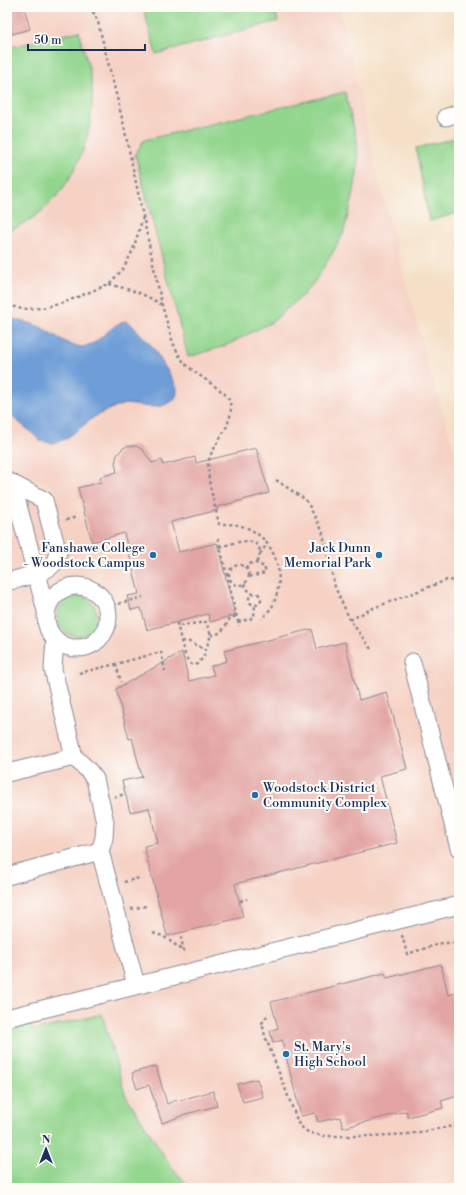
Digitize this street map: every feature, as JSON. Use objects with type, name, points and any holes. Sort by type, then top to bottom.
[{"type":"lane","points":[[7,582],[49,568],[53,565],[58,553],[44,500],[9,482]]},
{"type":"lane","points":[[9,482],[46,611]]},
{"type":"lane","points":[[75,585],[86,586],[95,590],[107,607],[109,617],[107,628],[93,644],[73,648],[63,645],[55,639],[47,627],[45,619],[46,611],[49,601],[56,593],[65,587],[75,585]]},
{"type":"lane","points":[[55,639],[53,669],[74,757],[87,768],[95,779],[105,822],[104,838],[100,851],[136,985]]},
{"type":"lane","points":[[412,662],[459,848]]},
{"type":"lane","points":[[7,773],[74,757]]},
{"type":"lane","points":[[7,876],[100,851]]},
{"type":"lane","points":[[7,1018],[459,906]]},
{"type":"path","points":[[7,10],[17,7]]},
{"type":"path","points":[[89,7],[95,15],[100,30],[124,122],[162,305],[173,342],[180,357],[187,366],[224,393],[230,401],[231,413],[227,426],[208,463],[209,481],[219,524],[237,525],[255,533],[269,546],[277,561],[280,577],[276,593],[271,608],[262,619]]},
{"type":"path","points":[[7,305],[22,309],[42,308],[63,303],[109,284],[123,269],[133,250],[143,216]]},
{"type":"path","points":[[109,284],[137,291],[151,297],[162,305]]},
{"type":"path","points":[[276,480],[306,500],[322,530],[335,587],[350,620],[371,649]]},
{"type":"path","points":[[218,538],[239,626]]},
{"type":"path","points":[[220,547],[244,540],[256,545],[259,548],[260,554]]},
{"type":"path","points":[[256,563],[267,544]]},
{"type":"path","points":[[245,568],[253,562],[265,567],[265,573],[249,577],[244,584],[240,585],[232,582],[230,576],[231,570],[239,566],[245,568],[249,577]]},
{"type":"path","points":[[350,620],[371,609],[447,580],[459,581]]},
{"type":"path","points":[[238,622],[250,619],[254,616],[255,606],[259,604],[261,599],[258,594],[252,594],[244,584]]},
{"type":"path","points":[[252,594],[248,601],[255,606]]},
{"type":"path","points":[[107,607],[143,597]]},
{"type":"path","points":[[210,635],[218,634],[222,631],[230,618],[237,616]]},
{"type":"path","points":[[206,622],[210,635],[206,650],[200,662],[193,665],[189,663],[186,658],[178,625],[206,622]]},
{"type":"path","points":[[182,641],[190,642],[200,649],[206,650]]},
{"type":"path","points":[[79,672],[160,652],[165,671]]},
{"type":"path","points":[[116,664],[121,682]]},
{"type":"path","points":[[240,901],[247,898]]},
{"type":"path","points":[[398,921],[407,954],[442,943],[459,943]]},
{"type":"path","points":[[153,933],[163,936],[184,951],[180,934]]},
{"type":"path","points":[[267,1016],[262,1022],[265,1036],[299,1125],[309,1133],[326,1136],[409,1134],[459,1125]]},
{"type":"shaded area","name":"Jack Dunn Memorial Park","points":[[7,7],[340,7],[379,182],[431,375],[459,464],[459,1188],[191,1188],[172,1168],[125,1094],[102,1014],[33,1031],[31,1024],[7,1030],[7,487],[55,489],[7,466]]},
{"type":"green space","points":[[143,7],[274,7],[278,21],[156,54]]},
{"type":"green space","points":[[79,31],[89,67],[92,88],[90,124],[86,142],[71,176],[48,205],[34,217],[7,232],[7,48]]},
{"type":"green space","points":[[345,92],[357,141],[358,166],[353,197],[343,234],[333,252],[315,281],[305,293],[272,322],[225,346],[188,357],[135,154],[144,140]]},
{"type":"green space","points":[[459,137],[459,213],[429,221],[416,148]]},
{"type":"green space","points":[[81,596],[88,599],[94,605],[97,616],[96,624],[88,633],[81,636],[73,636],[66,633],[58,624],[57,612],[60,605],[69,597]]},
{"type":"green space","points":[[102,1014],[125,1094],[172,1168],[191,1188],[7,1188],[7,1030],[31,1024],[33,1031]]},
{"type":"water","points":[[7,318],[30,323],[42,328],[71,345],[83,347],[94,343],[116,325],[125,321],[130,323],[151,345],[159,357],[177,388],[177,394],[174,400],[162,406],[153,407],[125,404],[110,409],[94,417],[66,439],[53,443],[40,441],[16,420],[7,408]]},
{"type":"building","points":[[24,7],[30,29],[12,34],[7,11]]},
{"type":"building","name":"Fanshawe College - Woodstock Campus","points":[[127,446],[136,446],[143,450],[152,463],[162,460],[163,465],[195,457],[196,463],[256,448],[269,493],[217,507],[218,510],[171,522],[179,552],[217,543],[235,615],[210,622],[208,614],[147,630],[141,608],[131,610],[127,596],[139,594],[124,533],[92,542],[78,488],[101,482],[100,477],[117,472],[115,463],[117,455]]},
{"type":"building","name":"Woodstock District Community Complex","points":[[312,629],[317,649],[345,642],[359,700],[387,692],[407,769],[380,776],[397,843],[235,884],[243,917],[167,936],[144,846],[158,843],[149,808],[130,812],[122,781],[142,777],[132,738],[129,739],[116,689],[182,652],[189,681],[214,675],[211,666],[227,661],[224,651]]},
{"type":"building","points":[[441,964],[448,995],[459,992],[458,1096],[441,1101],[443,1108],[408,1117],[406,1111],[343,1128],[340,1117],[318,1122],[315,1113],[301,1116],[282,1040],[273,1043],[270,1031],[278,1028],[271,1002],[385,973],[387,978]]},
{"type":"building","points":[[156,1066],[167,1104],[176,1100],[177,1101],[213,1091],[217,1106],[182,1115],[162,1123],[149,1085],[137,1089],[132,1073]]},
{"type":"building","points":[[257,1079],[263,1097],[243,1102],[237,1084]]},
{"type":"place","name":"Fanshawe College - Woodstock Campus","points":[[153,555]]},
{"type":"place","name":"Jack Dunn Memorial Park","points":[[379,555]]},
{"type":"place","name":"Woodstock District Community Complex","points":[[255,795]]},
{"type":"place","name":"St. Mary's High School","points":[[286,1054]]}]
